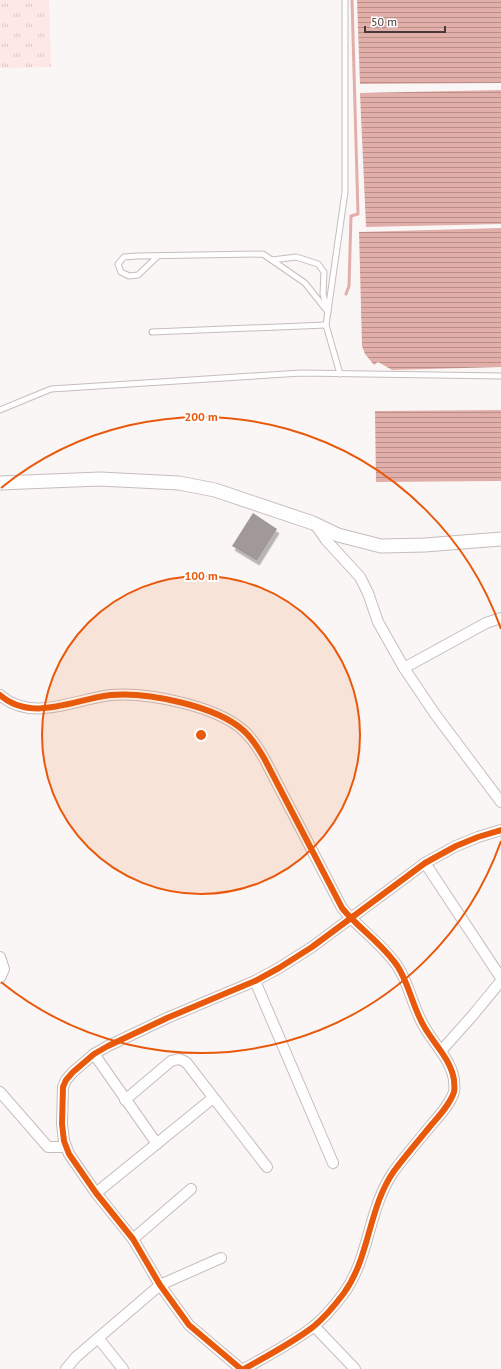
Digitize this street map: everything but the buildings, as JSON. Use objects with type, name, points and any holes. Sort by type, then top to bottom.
[{"type":"street","points":[[0,483],[100,479],[179,483],[215,490],[313,523],[338,535],[381,546],[426,545],[495,539],[501,547]]},
{"type":"street","points":[[313,523],[326,540],[360,577],[368,593],[378,622],[404,668],[434,714],[501,802]]},
{"type":"street","points":[[404,668],[486,623],[501,618]]},
{"type":"street","points":[[0,695],[14,704],[30,708],[46,708],[110,695],[133,694],[168,699],[226,718],[244,731],[255,743],[334,893],[350,918],[385,951],[398,967],[423,1026],[451,1068],[454,1080],[454,1090],[451,1099],[443,1111],[394,1170],[386,1183],[379,1198],[356,1271],[344,1293],[314,1326],[292,1341],[242,1369],[189,1324],[160,1285],[133,1239],[96,1193],[69,1154],[64,1141],[62,1124],[63,1087],[66,1080],[94,1054],[133,1033],[255,981],[297,958],[350,918],[425,863],[456,846],[501,830]]},
{"type":"street","points":[[425,863],[501,978]]},
{"type":"street","points":[[0,957],[4,969],[0,978]]},
{"type":"street","points":[[255,981],[333,1162]]},
{"type":"street","points":[[441,1051],[501,981]]},
{"type":"street","points":[[94,1054],[157,1144]]},
{"type":"street","points":[[125,1100],[170,1061],[179,1059],[186,1062],[266,1167]]},
{"type":"street","points":[[0,1092],[48,1147],[66,1147]]},
{"type":"street","points":[[96,1193],[213,1098]]},
{"type":"street","points":[[133,1239],[191,1189]]},
{"type":"street","points":[[66,1369],[76,1357],[160,1285],[221,1258]]},
{"type":"street","points":[[314,1326],[355,1369]]},
{"type":"street","points":[[98,1338],[123,1369]]},
{"type":"lane","points":[[340,374],[326,325],[345,192],[345,0]]},
{"type":"lane","points":[[158,256],[138,275],[129,276],[121,272],[118,264],[124,257],[158,256],[263,254],[305,282],[328,312]]},
{"type":"lane","points":[[272,260],[296,257],[318,264],[324,272],[323,294],[328,312]]},
{"type":"lane","points":[[152,332],[326,325]]},
{"type":"lane","points":[[0,410],[52,389],[301,373],[501,376]]},
{"type":"green space","points":[[0,0],[49,0],[51,67],[0,68]]},
{"type":"shaded area","points":[[357,0],[501,0],[501,83],[360,84]]},
{"type":"shaded area","points":[[501,90],[501,224],[366,227],[360,93]]},
{"type":"shaded area","points":[[501,228],[501,367],[392,370],[378,362],[374,365],[365,354],[362,346],[359,232]]},
{"type":"shaded area","points":[[501,410],[501,481],[376,482],[375,411]]},
{"type":"waterway","points":[[346,294],[349,286],[351,216],[358,214],[352,0]]},
{"type":"cycle path","points":[[0,695],[12,703],[26,707],[40,708],[54,707],[111,695],[162,698],[181,702],[217,714],[232,722],[244,731],[253,740],[264,758],[342,908],[385,951],[398,967],[406,982],[421,1021],[450,1066],[454,1080],[454,1092],[447,1105],[394,1171],[385,1185],[359,1264],[353,1279],[344,1293],[313,1327],[288,1344],[244,1369]]},
{"type":"cycle path","points":[[241,1369],[189,1325],[160,1285],[133,1239],[96,1193],[69,1154],[64,1141],[62,1124],[63,1087],[66,1080],[94,1054],[108,1046],[167,1018],[255,981],[279,968],[312,947],[425,863],[456,846],[501,830]]}]
